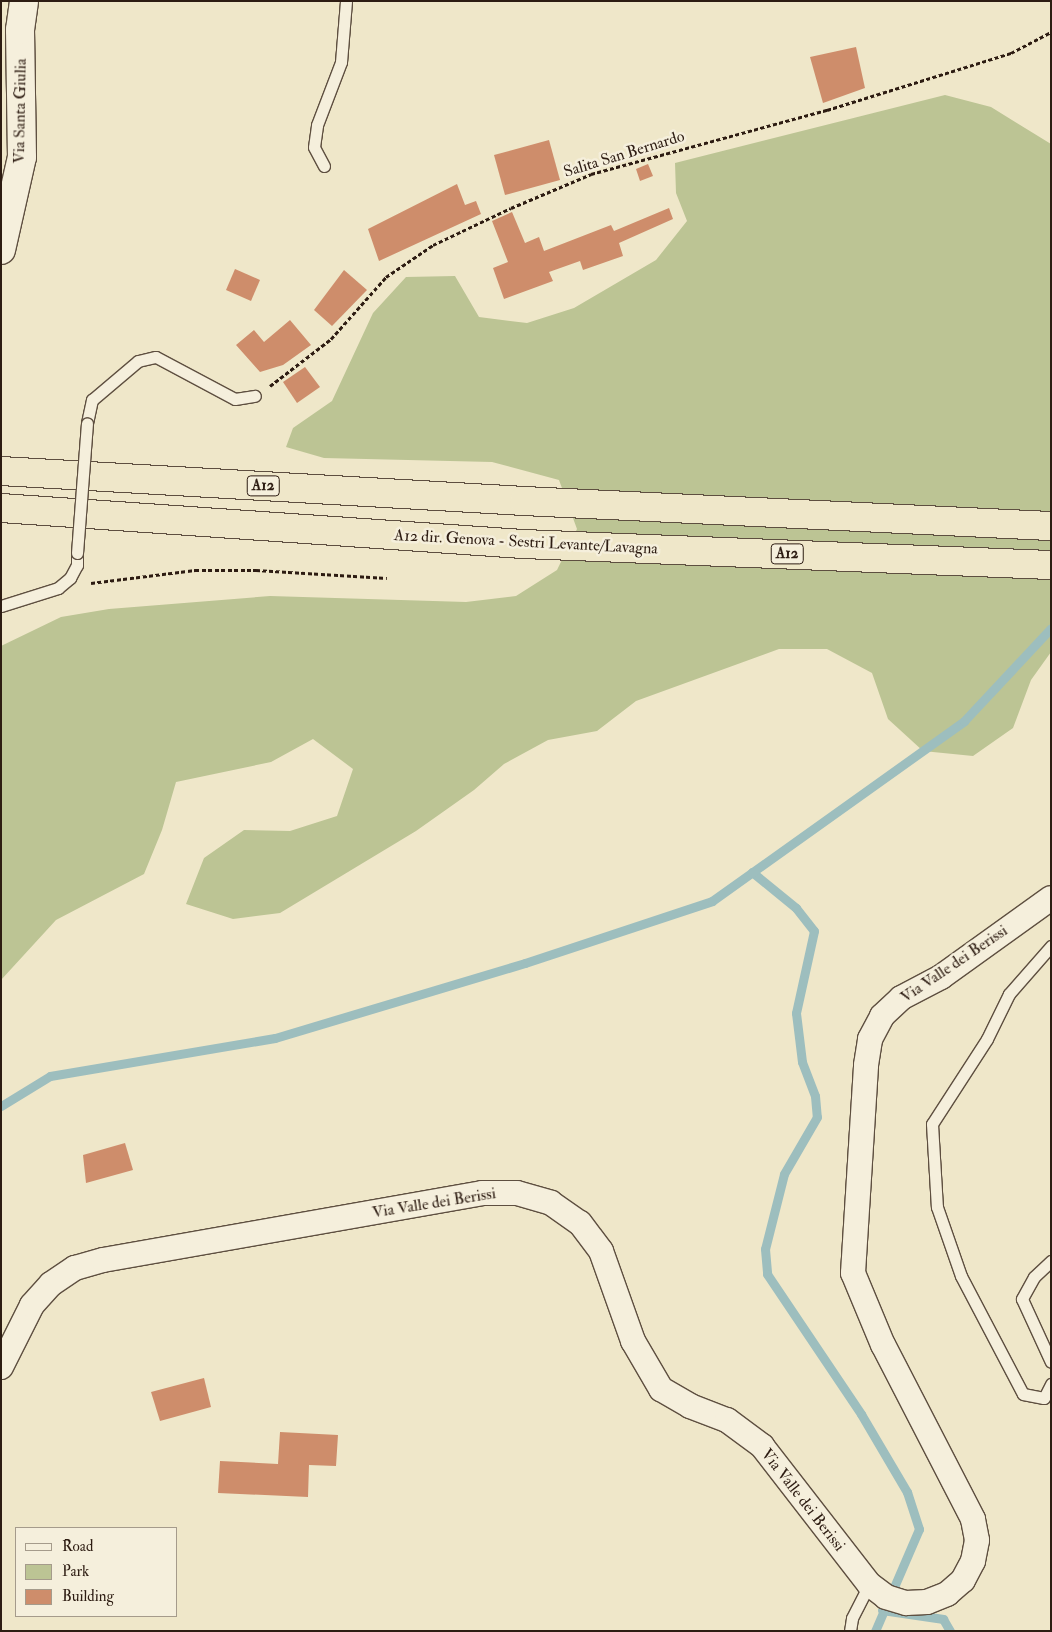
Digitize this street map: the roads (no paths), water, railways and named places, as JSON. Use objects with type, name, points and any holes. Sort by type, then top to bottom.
[{"type":"highway","name":"A12","points":[[1,471],[524,501],[1051,526]]},
{"type":"highway","name":"A12 dir. Genova - Sestri Levante/Lavagna","points":[[1,508],[523,544],[1051,564]]},
{"type":"street","name":"Via Santa Giulia","points":[[1,250],[22,157],[20,30],[24,1]]},
{"type":"street","name":"Via Valle dei Berissi","points":[[1,1367],[32,1305],[51,1284],[75,1268],[103,1260],[472,1195],[517,1193],[551,1203],[580,1223],[601,1251],[633,1341],[661,1389],[690,1406],[727,1420],[762,1446],[869,1584],[886,1597],[906,1603],[927,1602],[947,1594],[963,1580],[973,1561],[976,1540],[973,1519],[884,1345],[853,1273],[866,1065],[870,1039],[882,1016],[901,998],[941,977],[1051,898]]},
{"type":"lane","points":[[324,166],[314,147],[317,125],[341,62],[346,1]]},
{"type":"lane","points":[[1,606],[58,588],[70,578],[77,565],[87,423],[92,400],[138,361],[156,357],[235,398],[255,396]]},
{"type":"lane","points":[[1051,946],[1009,994],[987,1039],[932,1124],[937,1207],[961,1276],[1023,1394],[1044,1398],[1051,1384]]},
{"type":"lane","points":[[1051,1261],[1034,1277],[1022,1299],[1051,1362]]},
{"type":"lane","points":[[850,1631],[852,1618],[869,1584]]},
{"type":"waterway","points":[[1,1106],[50,1076],[275,1038],[525,963],[712,901],[964,721],[1051,628]]},
{"type":"waterway","points":[[752,872],[796,908],[814,931],[796,1013],[802,1062],[815,1096],[817,1117],[784,1174],[765,1249],[767,1274],[861,1414],[907,1492],[919,1529],[875,1631]]},
{"type":"waterway","points":[[882,1610],[943,1619],[950,1631]]}]
